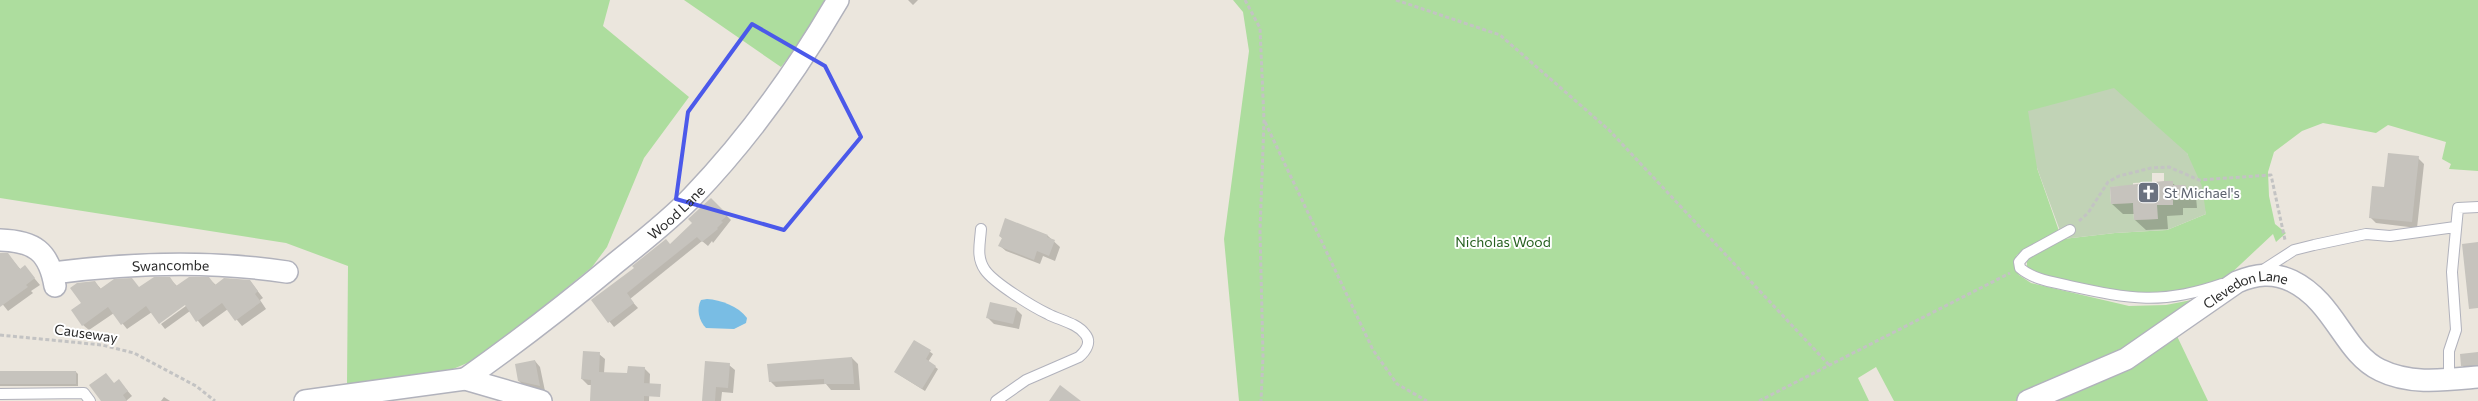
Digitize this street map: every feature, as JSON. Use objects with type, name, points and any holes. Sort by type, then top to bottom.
[{"type":"street","name":"Wood Lane","points":[[465,379],[562,308],[692,197],[764,112],[817,36],[838,0]]},
{"type":"street","name":"Swancombe","points":[[0,240],[24,243],[37,248],[44,255],[54,279],[129,265],[223,264],[287,272]]},
{"type":"street","name":"Clevedon Lane","points":[[2028,401],[2126,359],[2246,279],[2278,276],[2290,280],[2312,293],[2331,314],[2355,350],[2379,370],[2412,381],[2478,377]]},
{"type":"street","points":[[305,401],[465,379],[541,401]]},
{"type":"lane","points":[[2448,380],[2449,351],[2456,330],[2452,272],[2458,208],[2478,207]]},
{"type":"lane","points":[[2070,230],[2026,254],[2019,262],[2020,268],[2039,278],[2122,297],[2149,300],[2199,292],[2224,283],[2246,279],[2294,250],[2366,234],[2390,236],[2455,227]]},
{"type":"lane","points":[[981,229],[978,257],[986,271],[1030,303],[1081,330],[1088,341],[1084,353],[1079,357],[1026,380],[996,401]]},
{"type":"lane","points":[[0,394],[84,393],[90,401]]},
{"type":"path","points":[[1245,0],[1260,28],[1264,121],[1260,231],[1261,401]]},
{"type":"path","points":[[1396,0],[1500,34],[1609,130],[1830,366]]},
{"type":"path","points":[[1264,121],[1373,350],[1396,384],[1427,401]]},
{"type":"path","points":[[2070,230],[2088,213],[2108,182],[2119,176],[2151,168],[2169,167],[2200,180],[2271,175],[2289,253]]},
{"type":"path","points":[[1759,401],[2020,268]]},
{"type":"path","name":"Causeway","points":[[0,335],[102,345],[119,349],[134,354],[196,386],[215,401]]},
{"type":"highlighted area","points":[[752,24],[825,66],[861,137],[784,230],[676,199],[688,112]]},
{"type":"green space","points":[[0,0],[610,0],[603,26],[689,97],[644,158],[607,247],[592,267],[492,349],[472,361],[453,369],[347,384],[348,266],[286,243],[0,198]]},
{"type":"green space","points":[[684,0],[827,0],[808,32],[781,67]]},
{"type":"green space","name":"Nicholas Wood","points":[[1233,0],[2478,0],[2478,171],[2449,169],[2451,164],[2442,159],[2446,142],[2388,125],[2376,133],[2323,123],[2302,131],[2274,152],[2268,172],[2269,196],[2275,224],[2286,233],[2276,242],[2273,234],[2226,278],[2187,290],[2126,294],[2045,276],[2027,267],[2027,261],[2063,239],[2167,230],[2206,214],[2187,153],[2037,168],[2059,231],[2017,255],[2014,261],[2019,275],[2031,283],[2129,306],[2166,305],[2207,297],[2157,332],[2043,391],[2037,385],[2026,390],[2020,401],[1894,401],[1876,367],[1858,378],[1869,401],[1239,401],[1224,239],[1249,51],[1243,12]]},
{"type":"green space","points":[[2114,88],[2187,153],[2202,186],[2206,214],[2167,230],[2063,239],[2037,168],[2028,111]],"holes":[[[2152,173],[2164,173],[2164,182],[2173,185],[2186,185],[2186,197],[2173,198],[2173,205],[2157,205],[2157,219],[2134,220],[2133,203],[2111,204],[2110,187],[2133,186],[2133,183],[2152,182]]]},
{"type":"green space","points":[[2176,334],[2208,401],[2051,401]]},
{"type":"water","points":[[707,299],[723,302],[734,307],[747,318],[746,323],[734,329],[706,328],[700,318],[699,304],[701,300]]},
{"type":"building","points":[[2388,153],[2419,156],[2412,222],[2369,218],[2372,186],[2384,187]]},
{"type":"building","name":"St Michael's","points":[[2173,181],[2173,185],[2186,185],[2186,198],[2173,198],[2173,205],[2157,205],[2158,219],[2134,220],[2133,203],[2111,204],[2110,187]]},
{"type":"building","points":[[711,198],[728,215],[721,221],[723,222],[718,229],[702,242],[697,237],[627,293],[634,303],[608,323],[591,300],[634,268],[632,266],[666,239],[670,244],[692,223],[688,219]]},
{"type":"building","points":[[1005,218],[1048,235],[1047,237],[1055,240],[1049,256],[1037,251],[1034,260],[998,246],[1002,238],[999,236]]},
{"type":"building","points":[[2478,242],[2478,308],[2469,309],[2462,244]]},
{"type":"building","points":[[0,253],[8,253],[20,269],[25,265],[35,278],[26,285],[28,287],[0,307]]},
{"type":"building","points":[[154,277],[170,277],[176,286],[189,277],[209,277],[215,285],[224,278],[250,280],[258,291],[255,294],[261,302],[235,321],[222,303],[196,322],[185,305],[159,324],[146,306],[121,325],[108,307],[82,326],[71,310],[81,303],[70,288],[77,283],[95,281],[100,289],[114,279],[132,278],[139,287]]},
{"type":"building","points":[[990,302],[1017,308],[1013,324],[986,318]]},
{"type":"building","points":[[914,340],[931,350],[926,359],[936,366],[922,389],[894,372]]},
{"type":"building","points":[[583,351],[600,352],[599,372],[627,373],[628,366],[645,367],[644,383],[661,384],[660,397],[644,396],[644,401],[590,401],[591,380],[581,379]]},
{"type":"building","points":[[2478,352],[2478,365],[2461,366],[2460,354]]},
{"type":"building","points":[[852,357],[854,384],[824,384],[824,379],[769,382],[767,364]]},
{"type":"building","points":[[535,360],[540,386],[518,381],[515,364]]},
{"type":"building","points":[[705,361],[730,363],[728,388],[716,387],[715,401],[702,401]]},
{"type":"building","points":[[0,371],[76,371],[76,384],[0,384]]},
{"type":"building","points":[[106,373],[114,383],[119,379],[128,391],[123,395],[127,401],[101,401],[89,385]]},
{"type":"building","points":[[1060,385],[1081,401],[1049,401]]},
{"type":"place","name":"St Michael's","points":[[2148,192]]}]
